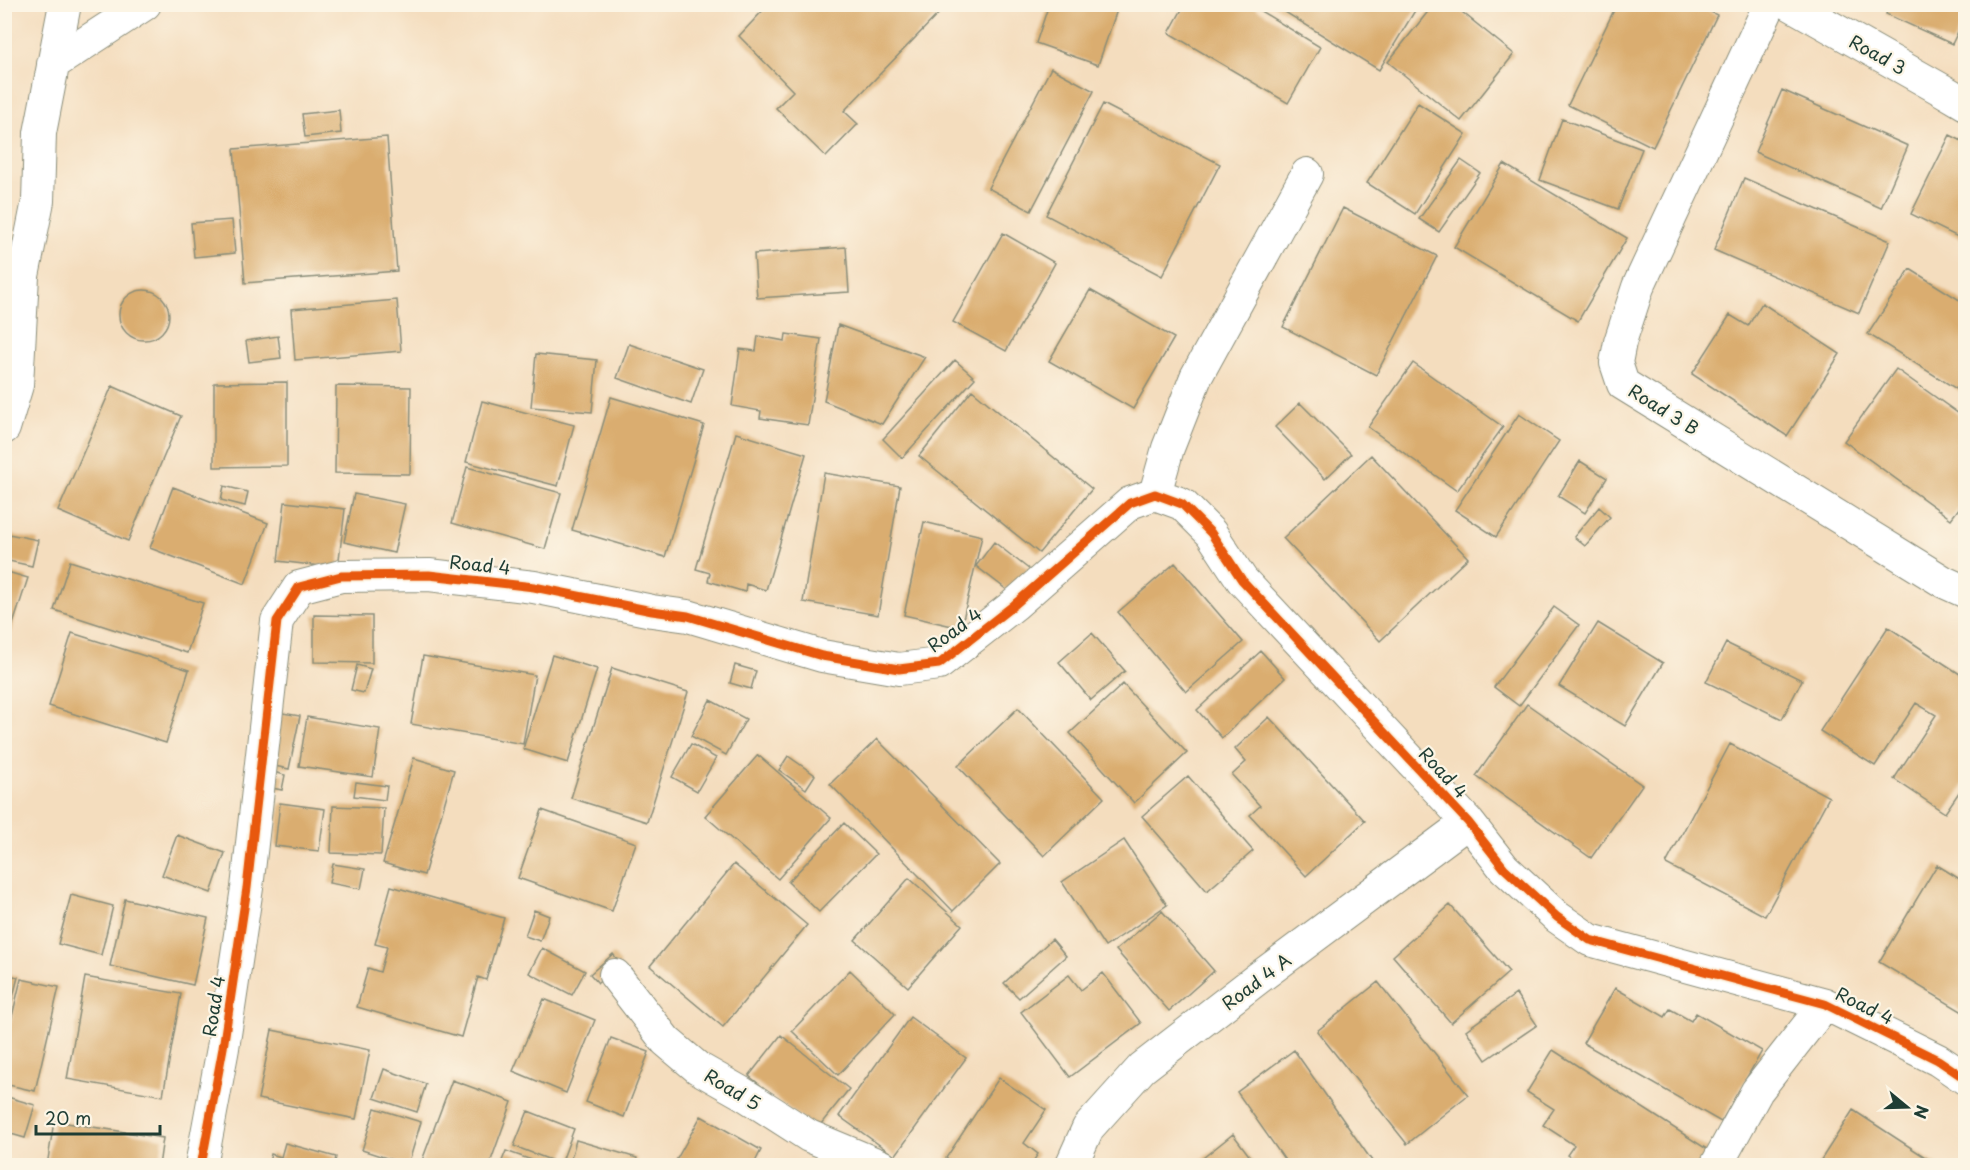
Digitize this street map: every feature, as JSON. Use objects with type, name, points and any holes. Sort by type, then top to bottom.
[{"type":"street","points":[[4,428],[17,385],[22,276],[38,201],[40,133],[65,4]]},
{"type":"street","points":[[53,64],[145,4]]},
{"type":"street","name":"Road 3 B","points":[[1770,4],[1638,287],[1620,342],[1616,363],[1623,384],[1944,582],[1965,592]]},
{"type":"street","name":"Road 3","points":[[1790,4],[1965,104]]},
{"type":"street","points":[[1155,494],[1168,448],[1196,377],[1307,174]]},
{"type":"street","name":"Road 4","points":[[201,1166],[223,1048],[243,920],[277,621],[299,587],[341,576],[418,575],[534,587],[688,616],[822,656],[899,669],[939,664],[1014,605],[1130,503],[1155,494],[1182,504],[1211,533],[1242,580],[1468,822],[1504,868],[1557,917],[1590,940],[1825,1004],[1938,1060],[1965,1079]]},
{"type":"street","name":"Road 4 A","points":[[1071,1166],[1088,1128],[1142,1068],[1468,822]]},
{"type":"street","name":"Road 5","points":[[615,975],[666,1041],[698,1068],[809,1136],[881,1166]]},
{"type":"street","points":[[1716,1166],[1756,1091],[1825,1004]]},
{"type":"building","points":[[769,4],[806,4],[810,9],[814,4],[948,4],[844,111],[858,124],[826,157],[776,108],[793,91],[739,36]]},
{"type":"building","points":[[1049,4],[1119,4],[1098,65],[1036,43]]},
{"type":"building","points":[[1185,4],[1249,4],[1320,47],[1288,103],[1169,33]]},
{"type":"building","points":[[1272,4],[1419,4],[1379,70]]},
{"type":"building","points":[[1434,4],[1452,4],[1514,54],[1461,121],[1388,62]]},
{"type":"building","points":[[1617,4],[1695,4],[1717,15],[1653,147],[1568,105]]},
{"type":"building","points":[[1891,4],[1966,4],[1966,15],[1952,44],[1886,14]]},
{"type":"building","points":[[1051,68],[1094,91],[1031,211],[988,188]]},
{"type":"building","points":[[1782,90],[1908,146],[1881,208],[1755,152]]},
{"type":"building","points":[[1418,103],[1466,134],[1415,214],[1367,183]]},
{"type":"building","points":[[1103,104],[1220,164],[1162,276],[1046,215]]},
{"type":"building","points":[[339,110],[341,133],[305,137],[302,114]]},
{"type":"building","points":[[1562,119],[1642,149],[1618,209],[1540,180]]},
{"type":"building","points":[[1950,135],[1966,143],[1966,232],[1962,239],[1911,214]]},
{"type":"building","points":[[387,137],[397,271],[245,283],[234,149]]},
{"type":"building","points":[[1461,160],[1480,173],[1439,232],[1419,219]]},
{"type":"building","points":[[1504,164],[1627,238],[1578,321],[1454,247]]},
{"type":"building","points":[[1744,178],[1890,241],[1859,313],[1714,250]]},
{"type":"building","points":[[1343,208],[1437,256],[1376,375],[1283,327]]},
{"type":"building","points":[[232,220],[235,253],[194,257],[191,223]]},
{"type":"building","points":[[1003,233],[1055,263],[1006,351],[953,322]]},
{"type":"building","points":[[846,247],[849,292],[757,298],[754,254]]},
{"type":"building","points":[[1910,269],[1966,304],[1966,395],[1868,334]]},
{"type":"building","points":[[139,290],[149,290],[162,297],[169,310],[169,320],[162,333],[149,340],[139,340],[130,336],[123,329],[119,320],[119,310],[123,301],[130,294]]},
{"type":"building","points":[[1090,290],[1174,338],[1133,409],[1049,361]]},
{"type":"building","points":[[397,300],[401,351],[295,360],[291,309]]},
{"type":"building","points":[[1762,303],[1840,354],[1787,436],[1692,374],[1730,315],[1748,326]]},
{"type":"building","points":[[838,325],[925,357],[882,424],[824,401]]},
{"type":"building","points":[[786,334],[821,339],[808,425],[760,418],[761,411],[732,406],[740,349],[756,351],[758,336],[785,341]]},
{"type":"building","points":[[278,336],[281,358],[249,362],[246,341]]},
{"type":"building","points":[[629,344],[703,369],[691,404],[617,378]]},
{"type":"building","points":[[536,354],[597,360],[592,412],[531,407]]},
{"type":"building","points":[[955,360],[975,378],[902,458],[883,439]]},
{"type":"building","points":[[1413,363],[1503,427],[1457,491],[1368,427]]},
{"type":"building","points":[[1896,369],[1966,419],[1966,499],[1951,519],[1844,441]]},
{"type":"building","points":[[287,382],[287,466],[214,467],[214,383]]},
{"type":"building","points":[[112,386],[181,416],[128,541],[58,511]]},
{"type":"building","points":[[336,386],[411,387],[410,474],[335,473]]},
{"type":"building","points":[[972,390],[1092,489],[1039,553],[919,456]]},
{"type":"building","points":[[611,397],[704,425],[665,557],[572,530]]},
{"type":"building","points":[[482,401],[574,425],[558,486],[466,462]]},
{"type":"building","points":[[1300,403],[1351,454],[1325,479],[1275,427]]},
{"type":"building","points":[[1519,414],[1559,441],[1496,537],[1455,510]]},
{"type":"building","points":[[736,433],[806,454],[766,590],[746,584],[745,592],[708,581],[710,573],[696,569]]},
{"type":"building","points":[[1371,455],[1468,558],[1380,641],[1283,538]]},
{"type":"building","points":[[1580,461],[1607,478],[1585,513],[1558,496]]},
{"type":"building","points":[[467,467],[561,493],[545,549],[452,523]]},
{"type":"building","points":[[824,473],[900,486],[878,615],[803,602]]},
{"type":"building","points":[[224,486],[248,492],[245,506],[221,500]]},
{"type":"building","points":[[173,487],[268,523],[245,584],[150,548]]},
{"type":"building","points":[[354,494],[405,504],[394,553],[344,542]]},
{"type":"building","points":[[285,502],[345,509],[338,568],[278,561]]},
{"type":"building","points":[[1599,507],[1610,517],[1585,546],[1574,537]]},
{"type":"building","points":[[924,522],[982,536],[961,628],[904,615]]},
{"type":"building","points":[[4,533],[38,540],[32,566],[4,560]]},
{"type":"building","points":[[994,542],[1030,570],[1011,593],[976,566]]},
{"type":"building","points":[[70,561],[203,603],[187,653],[54,610]]},
{"type":"building","points":[[1175,563],[1243,642],[1186,692],[1118,612]]},
{"type":"building","points":[[4,571],[28,578],[5,649],[4,649]]},
{"type":"building","points":[[1554,607],[1579,625],[1519,706],[1494,687]]},
{"type":"building","points":[[314,615],[372,616],[372,663],[314,662]]},
{"type":"building","points":[[1598,623],[1663,663],[1625,726],[1559,686]]},
{"type":"building","points":[[1888,627],[1966,678],[1966,782],[1945,813],[1894,779],[1936,715],[1916,703],[1875,766],[1820,731]]},
{"type":"building","points":[[72,633],[189,670],[166,743],[49,706]]},
{"type":"building","points":[[1092,633],[1125,671],[1091,700],[1059,662]]},
{"type":"building","points":[[1726,643],[1802,680],[1782,719],[1706,682]]},
{"type":"building","points":[[1261,651],[1285,678],[1222,738],[1197,710]]},
{"type":"building","points":[[552,655],[597,669],[568,763],[523,749]]},
{"type":"building","points":[[423,656],[535,675],[523,744],[411,724]]},
{"type":"building","points":[[357,665],[371,669],[364,693],[351,690]]},
{"type":"building","points":[[735,665],[756,671],[751,689],[730,683]]},
{"type":"building","points":[[612,668],[688,692],[647,822],[571,798]]},
{"type":"building","points":[[1123,684],[1187,753],[1134,803],[1070,733]]},
{"type":"building","points":[[710,700],[746,719],[726,755],[691,736]]},
{"type":"building","points":[[1527,704],[1642,785],[1591,858],[1476,776]]},
{"type":"building","points":[[1018,708],[1104,798],[1044,856],[958,766]]},
{"type":"building","points":[[277,712],[300,716],[289,769],[265,764]]},
{"type":"building","points":[[307,717],[380,729],[373,777],[299,766]]},
{"type":"building","points":[[1269,717],[1365,821],[1306,876],[1250,815],[1260,806],[1232,775],[1246,762],[1235,749]]},
{"type":"building","points":[[877,739],[1000,864],[953,911],[830,784]]},
{"type":"building","points":[[691,744],[716,758],[697,791],[672,777]]},
{"type":"building","points":[[1730,744],[1829,797],[1765,916],[1666,864]]},
{"type":"building","points":[[758,755],[831,818],[778,879],[705,816]]},
{"type":"building","points":[[788,756],[815,775],[806,789],[779,770]]},
{"type":"building","points":[[414,758],[454,770],[424,875],[383,863]]},
{"type":"building","points":[[266,770],[285,775],[282,790],[262,786]]},
{"type":"building","points":[[1188,776],[1253,851],[1207,891],[1142,816]]},
{"type":"building","points":[[356,782],[387,786],[385,800],[354,796]]},
{"type":"building","points":[[280,803],[325,809],[319,851],[275,846]]},
{"type":"building","points":[[333,806],[384,808],[381,855],[331,853]]},
{"type":"building","points":[[542,810],[636,843],[612,911],[518,878]]},
{"type":"building","points":[[844,823],[876,854],[819,912],[788,882]]},
{"type":"building","points":[[177,835],[225,853],[211,893],[162,875]]},
{"type":"building","points":[[1124,840],[1167,905],[1105,947],[1062,882]]},
{"type":"building","points":[[333,864],[365,869],[361,889],[329,883]]},
{"type":"building","points":[[734,864],[807,925],[723,1027],[650,966]]},
{"type":"building","points":[[1937,865],[1966,883],[1966,1014],[1879,962]]},
{"type":"building","points":[[909,878],[962,925],[908,987],[855,940]]},
{"type":"building","points":[[391,886],[504,918],[486,980],[478,977],[461,1037],[357,1007],[368,968],[380,972],[387,947],[375,944]]},
{"type":"building","points":[[71,895],[113,906],[101,955],[58,944]]},
{"type":"building","points":[[125,899],[208,918],[193,985],[110,966]]},
{"type":"building","points":[[1450,905],[1509,972],[1451,1023],[1393,956]]},
{"type":"building","points":[[534,910],[549,916],[540,941],[525,936]]},
{"type":"building","points":[[1162,911],[1214,971],[1169,1011],[1116,950]]},
{"type":"building","points":[[1052,939],[1066,956],[1019,998],[1004,983]]},
{"type":"building","points":[[542,948],[585,971],[572,995],[529,973]]},
{"type":"building","points":[[613,954],[621,964],[598,983],[590,974]]},
{"type":"building","points":[[850,970],[895,1014],[838,1075],[792,1031]]},
{"type":"building","points":[[1103,973],[1141,1023],[1070,1077],[1021,1012],[1069,975],[1081,990]]},
{"type":"building","points":[[4,974],[18,977],[5,1028],[4,1027]]},
{"type":"building","points":[[85,977],[181,994],[163,1096],[67,1079]]},
{"type":"building","points":[[21,979],[59,987],[35,1091],[4,1084],[4,1050]]},
{"type":"building","points":[[1378,982],[1468,1095],[1407,1144],[1317,1031]]},
{"type":"building","points":[[1615,988],[1665,1017],[1670,1009],[1691,1021],[1696,1013],[1762,1051],[1721,1122],[1583,1043]]},
{"type":"building","points":[[1516,994],[1537,1025],[1486,1060],[1466,1030]]},
{"type":"building","points":[[544,999],[595,1020],[566,1093],[513,1071]]},
{"type":"building","points":[[910,1017],[966,1058],[895,1156],[839,1116]]},
{"type":"building","points":[[272,1030],[370,1050],[356,1119],[258,1099]]},
{"type":"building","points":[[781,1035],[849,1089],[816,1130],[749,1076]]},
{"type":"building","points":[[611,1038],[649,1052],[624,1117],[586,1102]]},
{"type":"building","points":[[1294,1050],[1372,1161],[1367,1166],[1289,1166],[1237,1092]]},
{"type":"building","points":[[1553,1050],[1716,1155],[1709,1166],[1583,1166],[1567,1155],[1574,1145],[1543,1125],[1554,1109],[1527,1092]]},
{"type":"building","points":[[384,1069],[426,1084],[417,1112],[374,1098]]},
{"type":"building","points":[[999,1078],[1046,1110],[1024,1143],[1038,1154],[1030,1166],[957,1166],[946,1158]]},
{"type":"building","points":[[452,1080],[512,1102],[489,1166],[420,1166]]},
{"type":"building","points":[[4,1096],[35,1105],[25,1138],[4,1132]]},
{"type":"building","points":[[375,1108],[421,1122],[408,1165],[362,1150]]},
{"type":"building","points":[[1853,1110],[1939,1166],[1817,1166]]},
{"type":"building","points":[[528,1111],[574,1129],[561,1164],[514,1146]]},
{"type":"building","points":[[701,1116],[761,1150],[753,1166],[673,1166]]},
{"type":"building","points":[[54,1121],[163,1138],[159,1166],[47,1166]]},
{"type":"building","points":[[1233,1134],[1257,1166],[1193,1166]]},
{"type":"building","points":[[576,1140],[637,1158],[635,1166],[569,1166]]},
{"type":"building","points":[[285,1143],[336,1157],[334,1166],[268,1166],[271,1154],[281,1157]]},
{"type":"building","points":[[506,1151],[546,1165],[546,1166],[500,1166]]},
{"type":"cycle path","points":[[201,1166],[223,1048],[247,888],[277,621],[299,587],[341,576],[429,575],[534,587],[688,616],[822,656],[899,669],[939,664],[1014,605],[1130,503],[1155,494],[1182,504],[1211,533],[1242,580],[1468,822],[1504,868],[1557,917],[1590,940],[1825,1004],[1938,1060],[1966,1079]]}]
